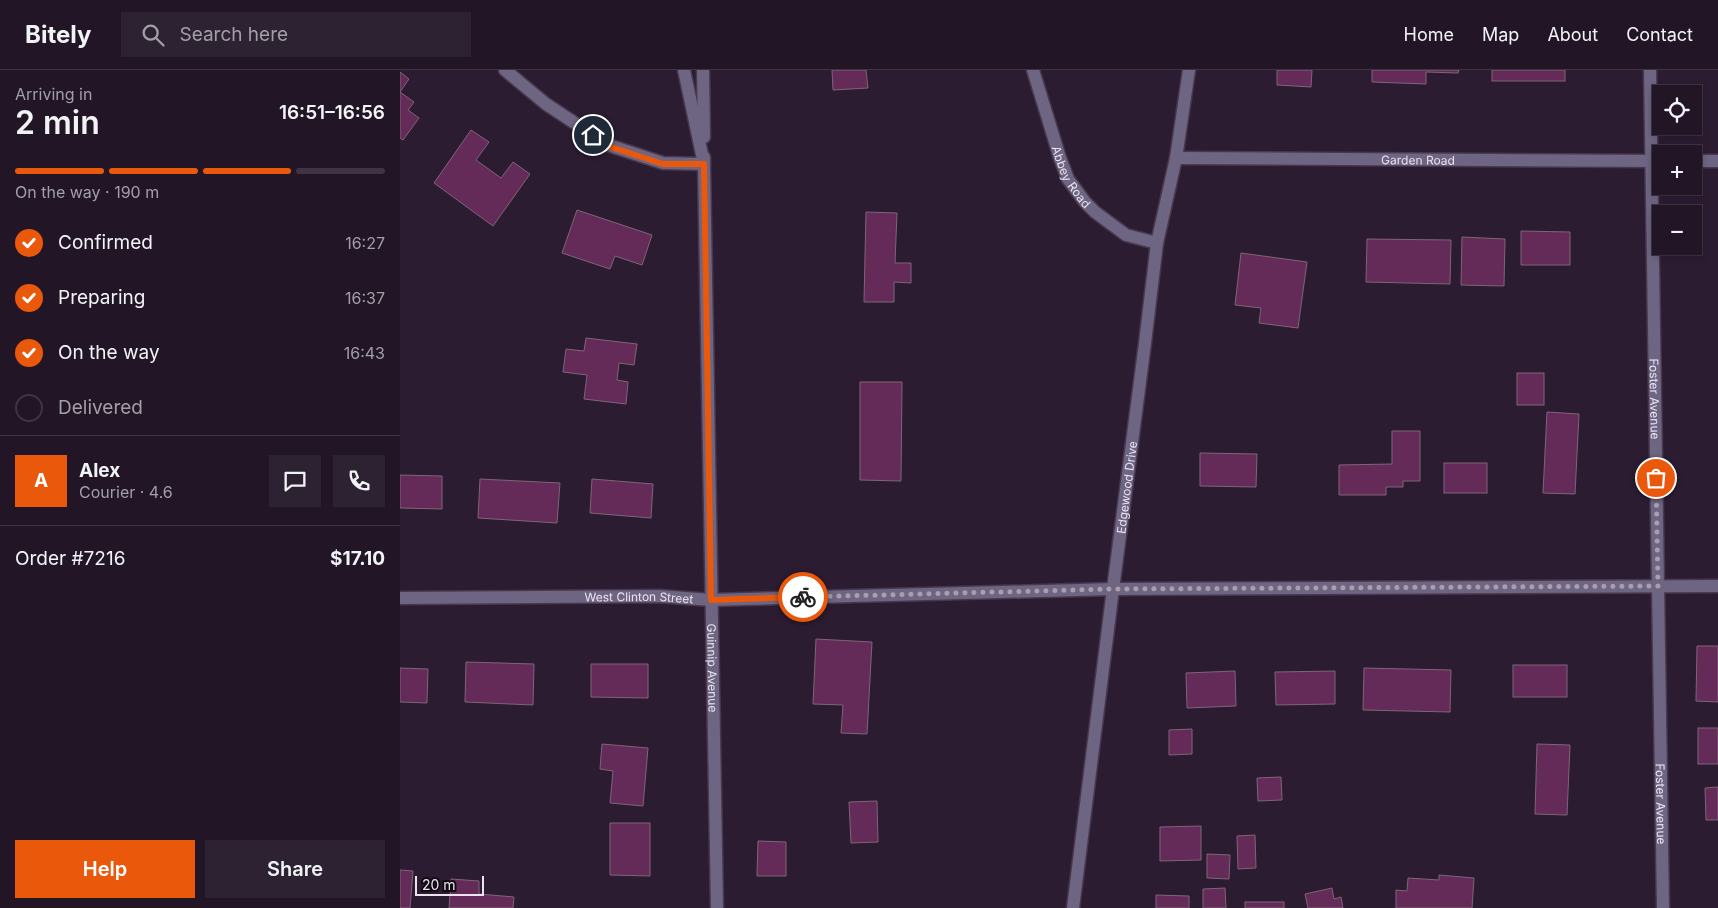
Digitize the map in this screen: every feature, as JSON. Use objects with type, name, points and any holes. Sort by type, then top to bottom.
[{"type":"street","points":[[505,70],[546,104],[608,146],[663,164],[704,164],[703,70]]},
{"type":"street","name":"Guinnip Avenue","points":[[684,70],[704,164],[717,908]]},
{"type":"street","name":"Abbey Road","points":[[1033,70],[1068,179],[1084,202],[1126,235],[1157,243]]},
{"type":"street","name":"Edgewood Drive","points":[[1073,908],[1146,344],[1157,243],[1176,158],[1189,70]]},
{"type":"street","name":"Foster Avenue","points":[[1650,70],[1655,145]]},
{"type":"street","name":"Garden Road","points":[[1176,158],[1652,161]]},
{"type":"street","points":[[1702,161],[1718,161]]},
{"type":"street","name":"Foster Avenue","points":[[1656,195],[1658,586],[1663,908]]},
{"type":"street","name":"West Clinton Street","points":[[400,598],[659,596],[711,600],[1113,589],[1718,586]]},
{"type":"building","points":[[832,70],[866,70],[868,88],[833,90]]},
{"type":"building","points":[[1277,70],[1312,70],[1311,87],[1277,85]]},
{"type":"building","points":[[1372,70],[1459,70],[1458,73],[1426,72],[1426,84],[1372,82]]},
{"type":"building","points":[[1492,70],[1565,70],[1565,81],[1492,81]]},
{"type":"building","points":[[400,72],[409,79],[400,92]]},
{"type":"building","points":[[400,92],[414,102],[408,110],[419,118],[403,140],[400,138]]},
{"type":"building","points":[[471,130],[489,142],[476,160],[501,178],[513,162],[530,174],[493,226],[434,183]]},
{"type":"building","points":[[577,210],[652,235],[642,265],[615,256],[610,269],[562,253]]},
{"type":"building","points":[[866,212],[897,213],[895,263],[911,263],[911,283],[894,282],[894,302],[864,302]]},
{"type":"building","points":[[1521,231],[1570,232],[1570,265],[1521,265]]},
{"type":"building","points":[[1462,237],[1505,239],[1504,286],[1461,285]]},
{"type":"building","points":[[1367,239],[1451,240],[1450,284],[1366,282]]},
{"type":"building","points":[[1241,253],[1307,262],[1298,328],[1259,323],[1261,308],[1235,305]]},
{"type":"building","points":[[586,338],[637,344],[634,365],[619,363],[617,380],[628,382],[626,404],[584,399],[587,375],[563,372],[566,349],[584,351]]},
{"type":"building","points":[[1517,373],[1544,373],[1544,405],[1517,405]]},
{"type":"building","points":[[860,382],[902,382],[901,481],[860,480]]},
{"type":"building","points":[[1547,412],[1579,414],[1575,494],[1543,493]]},
{"type":"building","points":[[1392,431],[1420,431],[1420,481],[1403,481],[1403,487],[1386,487],[1386,495],[1339,495],[1339,465],[1392,464]]},
{"type":"building","points":[[1200,453],[1257,454],[1256,487],[1200,486]]},
{"type":"building","points":[[1444,463],[1487,463],[1487,493],[1444,493]]},
{"type":"building","points":[[400,475],[442,476],[442,509],[400,508]]},
{"type":"building","points":[[480,479],[560,483],[557,523],[478,518]]},
{"type":"building","points":[[592,479],[653,484],[651,518],[590,513]]},
{"type":"building","points":[[816,639],[872,642],[867,734],[841,733],[843,705],[813,704]]},
{"type":"building","points":[[1697,646],[1718,646],[1718,702],[1696,701]]},
{"type":"building","points":[[466,662],[534,664],[533,705],[465,702]]},
{"type":"building","points":[[591,664],[648,664],[648,698],[591,697]]},
{"type":"building","points":[[1513,665],[1567,665],[1567,697],[1513,697]]},
{"type":"building","points":[[400,668],[428,669],[427,703],[400,702]]},
{"type":"building","points":[[1364,668],[1451,670],[1450,712],[1363,710]]},
{"type":"building","points":[[1235,671],[1236,706],[1187,708],[1186,673]]},
{"type":"building","points":[[1335,671],[1335,704],[1276,705],[1275,672]]},
{"type":"building","points":[[1698,728],[1718,728],[1718,764],[1698,764]]},
{"type":"building","points":[[1192,729],[1192,754],[1169,755],[1169,730]]},
{"type":"building","points":[[602,744],[648,748],[643,806],[610,803],[613,771],[600,769]]},
{"type":"building","points":[[1537,744],[1570,745],[1567,815],[1535,814]]},
{"type":"building","points":[[1281,777],[1282,800],[1258,801],[1257,778]]},
{"type":"building","points":[[1718,787],[1718,820],[1706,820],[1705,788]]},
{"type":"building","points":[[877,801],[878,842],[851,843],[849,802]]},
{"type":"building","points":[[610,823],[650,823],[650,876],[610,875]]},
{"type":"building","points":[[1201,826],[1201,860],[1160,861],[1160,827]]},
{"type":"building","points":[[1255,835],[1256,868],[1238,869],[1237,836]]},
{"type":"building","points":[[758,841],[786,842],[786,876],[757,876]]},
{"type":"building","points":[[1207,854],[1230,855],[1229,879],[1207,878]]},
{"type":"building","points":[[400,870],[413,871],[410,908],[400,908]]},
{"type":"building","points":[[1439,875],[1474,878],[1472,908],[1396,908],[1396,890],[1407,891],[1408,878],[1439,880]]},
{"type":"building","points":[[451,879],[479,881],[479,894],[514,897],[513,908],[449,908]]},
{"type":"building","points":[[1225,888],[1226,908],[1203,908],[1203,889]]},
{"type":"building","points":[[1332,888],[1334,899],[1341,897],[1343,908],[1308,908],[1305,894]]},
{"type":"building","points":[[1156,895],[1189,896],[1189,908],[1156,908]]},
{"type":"building","points":[[1245,902],[1284,902],[1284,908],[1245,908]]},
{"type":"way so far","points":[[803,597],[1113,589],[1658,586],[1656,478]]},
{"type":"route","points":[[593,135],[608,146],[663,164],[704,164],[711,600],[803,597]]}]
